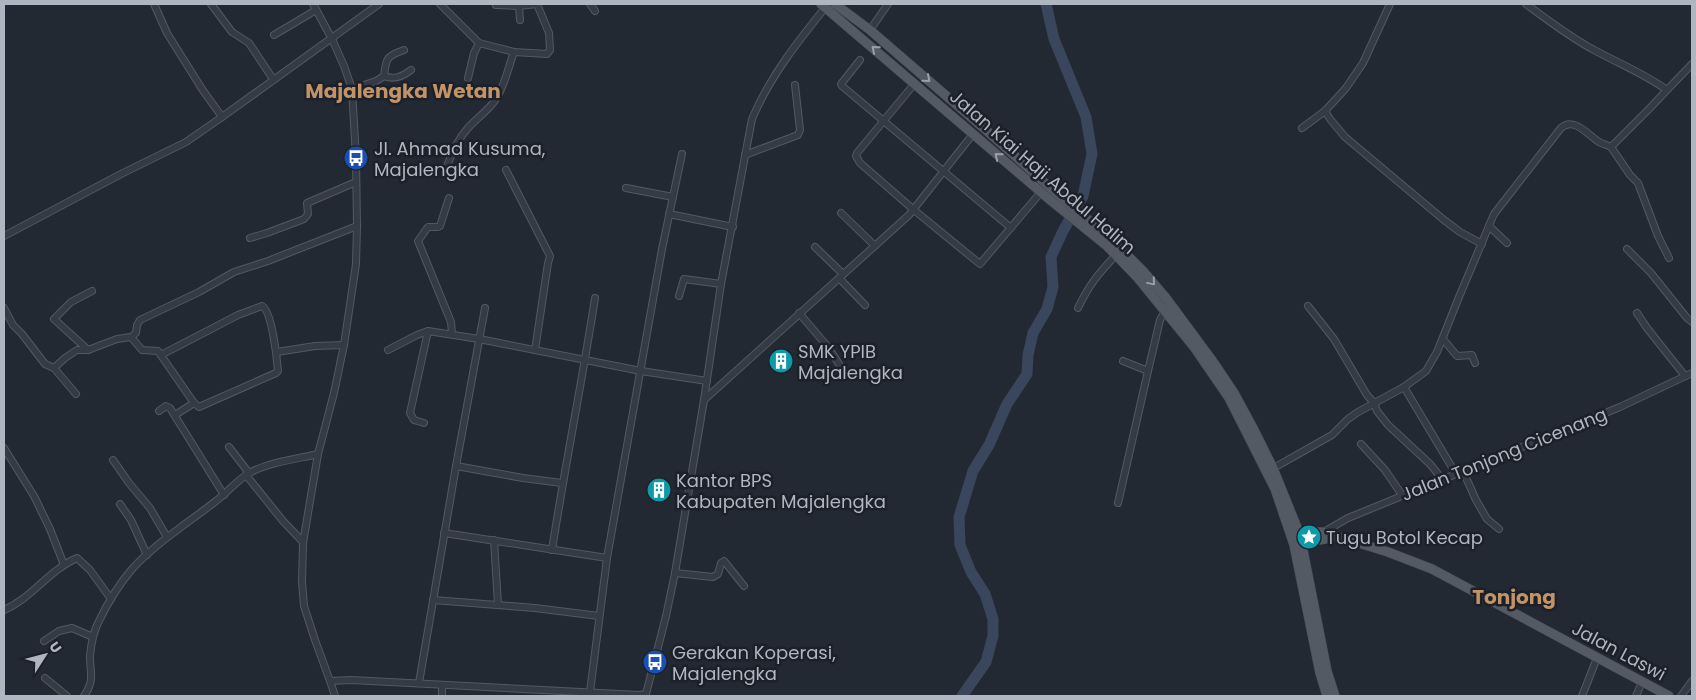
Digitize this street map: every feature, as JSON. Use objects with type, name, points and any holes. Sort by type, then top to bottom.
[{"type":"main road","name":"Jalan Kiai Haji Abdul Halim","points":[[835,4],[870,30],[980,125],[1048,194]]},
{"type":"main road","name":"Jalan Kiai Haji Abdul Halim","points":[[825,5],[973,134],[1091,227],[1108,236],[1143,271],[1166,298],[1214,363],[1238,400],[1270,470],[1275,489],[1297,540],[1334,696]]},
{"type":"main road","name":"Jalan Kiai Haji Abdul Halim","points":[[1091,227],[1138,277],[1194,347],[1229,398],[1270,470]]},
{"type":"main road","name":"Jalan Laswi","points":[[1297,540],[1322,535],[1329,539],[1336,536],[1388,552],[1432,569],[1669,696]]},
{"type":"main road","name":"Jalan Kiai Haji Abdul Halim","points":[[1297,540],[1320,672],[1327,696]]},
{"type":"street","points":[[154,4],[167,33],[222,117]]},
{"type":"street","points":[[211,4],[232,32],[249,43],[273,79]]},
{"type":"street","points":[[440,4],[479,43],[514,52],[547,54],[550,50],[549,33],[537,4],[496,5]]},
{"type":"street","points":[[590,4],[595,11]]},
{"type":"street","points":[[870,30],[888,4]]},
{"type":"street","points":[[1302,128],[1324,112],[1346,88],[1363,63],[1390,4]]},
{"type":"street","points":[[1526,4],[1558,28],[1594,50],[1653,79],[1667,90]]},
{"type":"street","points":[[4,236],[186,142],[332,39],[375,5]]},
{"type":"street","points":[[518,5],[520,20]]},
{"type":"street","points":[[330,681],[359,680],[646,695],[675,573],[721,284],[752,119],[761,98],[776,72],[825,5]]},
{"type":"street","points":[[274,35],[314,7],[332,39],[352,89],[356,182],[356,264],[344,345],[318,454],[303,542],[302,582],[304,606],[335,696]]},
{"type":"street","points":[[468,78],[479,43]]},
{"type":"street","points":[[352,89],[376,81],[384,76],[388,57],[404,50]]},
{"type":"street","points":[[447,166],[460,138],[494,102],[514,52]]},
{"type":"street","points":[[860,60],[841,84],[1011,228]]},
{"type":"street","points":[[1611,147],[1692,64]]},
{"type":"street","points":[[384,76],[398,78],[411,70]]},
{"type":"street","points":[[915,84],[856,153],[857,159],[914,210],[980,264],[1011,228],[1048,194]]},
{"type":"street","points":[[745,155],[798,135],[800,130],[795,85]]},
{"type":"street","points":[[1324,112],[1345,137],[1444,220],[1460,232],[1482,244]]},
{"type":"street","points":[[1270,470],[1332,435],[1348,419],[1404,387],[1426,371],[1443,339],[1498,207],[1564,125],[1570,124],[1582,128],[1600,143],[1611,147],[1630,175],[1638,183],[1658,236],[1670,258]]},
{"type":"street","points":[[704,400],[914,210],[942,171],[973,134]]},
{"type":"street","points":[[590,692],[607,558],[682,154]]},
{"type":"street","points":[[506,170],[550,256],[535,350]]},
{"type":"street","points":[[250,238],[304,219],[308,214],[307,203],[356,182]]},
{"type":"street","points":[[626,188],[673,197]]},
{"type":"street","points":[[449,198],[440,226],[428,226],[418,241],[451,322],[452,334]]},
{"type":"street","points":[[841,213],[875,246]]},
{"type":"street","points":[[670,214],[733,228]]},
{"type":"street","points":[[54,368],[64,358],[77,350],[88,350],[117,339],[131,337],[136,333],[140,320],[199,292],[234,272],[268,261],[357,226]]},
{"type":"street","points":[[1490,227],[1507,243]]},
{"type":"street","points":[[815,247],[865,305]]},
{"type":"street","points":[[1627,249],[1651,273],[1692,322]]},
{"type":"street","points":[[1078,308],[1094,278],[1116,255]]},
{"type":"street","points":[[679,296],[684,278],[721,284]]},
{"type":"street","points":[[88,350],[54,319],[71,302],[92,290]]},
{"type":"street","points":[[552,550],[595,298]]},
{"type":"street","points":[[131,337],[142,350],[155,350],[161,355],[194,403],[201,407],[278,371],[277,352],[268,311],[262,306],[161,355]]},
{"type":"street","points":[[1308,306],[1334,339],[1388,426],[1430,464],[1442,479]]},
{"type":"street","points":[[4,308],[12,325],[22,334],[45,364],[54,368],[76,394]]},
{"type":"street","points":[[419,683],[485,308]]},
{"type":"street","points":[[1118,503],[1158,330],[1165,311]]},
{"type":"street","points":[[799,313],[828,347],[846,375]]},
{"type":"street","points":[[1637,313],[1685,376]]},
{"type":"street","points":[[424,423],[414,420],[410,413],[428,332]]},
{"type":"street","points":[[388,350],[417,335],[428,332],[452,334],[641,371],[706,381]]},
{"type":"street","points":[[1443,339],[1457,356],[1472,355],[1475,363]]},
{"type":"street","points":[[277,352],[315,346],[344,345]]},
{"type":"street","points":[[1123,361],[1148,371]]},
{"type":"street","name":"Jalan Tonjong Cicenang","points":[[1322,535],[1342,521],[1620,407],[1692,373]]},
{"type":"street","points":[[1404,387],[1456,474]]},
{"type":"street","points":[[175,415],[194,403]]},
{"type":"street","points":[[159,411],[168,406],[175,415],[224,495]]},
{"type":"street","points":[[1361,444],[1385,470],[1402,495]]},
{"type":"street","points":[[229,447],[283,521],[303,542]]},
{"type":"street","points":[[4,448],[34,496],[50,529],[64,565]]},
{"type":"street","points":[[84,696],[90,686],[92,677],[90,655],[97,625],[129,572],[167,537],[224,495],[248,474],[270,465],[318,454]]},
{"type":"street","points":[[113,460],[150,508],[167,537]]},
{"type":"street","points":[[456,466],[562,483]]},
{"type":"street","points":[[1463,471],[1487,519],[1499,528]]},
{"type":"street","points":[[120,504],[131,520],[147,555]]},
{"type":"street","points":[[444,533],[607,558]]},
{"type":"street","points":[[494,540],[498,605]]},
{"type":"street","points":[[4,610],[30,594],[64,565],[78,558],[95,576],[111,599]]},
{"type":"street","points":[[675,573],[716,576],[721,563],[724,561],[744,586]]},
{"type":"street","points":[[433,600],[534,608],[599,616]]},
{"type":"street","points":[[44,641],[59,631],[72,628],[93,637]]},
{"type":"street","points":[[1582,696],[1597,658]]},
{"type":"street","points":[[46,678],[67,696]]},
{"type":"street","points":[[1681,696],[1692,681]]},
{"type":"street","points":[[1636,696],[1642,682]]},
{"type":"street","points":[[442,685],[442,696]]},
{"type":"waterway","points":[[962,696],[986,662],[993,636],[993,619],[985,594],[971,572],[960,545],[959,517],[973,471],[989,445],[1007,404],[1027,374],[1028,355],[1033,333],[1047,309],[1053,287],[1051,257],[1083,196],[1092,154],[1086,117],[1054,39],[1046,4]]},
{"type":"place","name":"Jl. Ahmad Kusuma, Majalengka","points":[[356,158]]},
{"type":"place","name":"SMK YPIB Majalengka","points":[[781,361]]},
{"type":"place","name":"Kantor BPS Kabupaten Majalengka","points":[[659,490]]},
{"type":"place","name":"Tugu Botol Kecap","points":[[1309,537]]},
{"type":"place","name":"Gerakan Koperasi, Majalengka","points":[[655,662]]},
{"type":"district","name":"Majalengka Wetan","points":[[403,91]]},
{"type":"district","name":"Tonjong","points":[[1514,597]]}]
